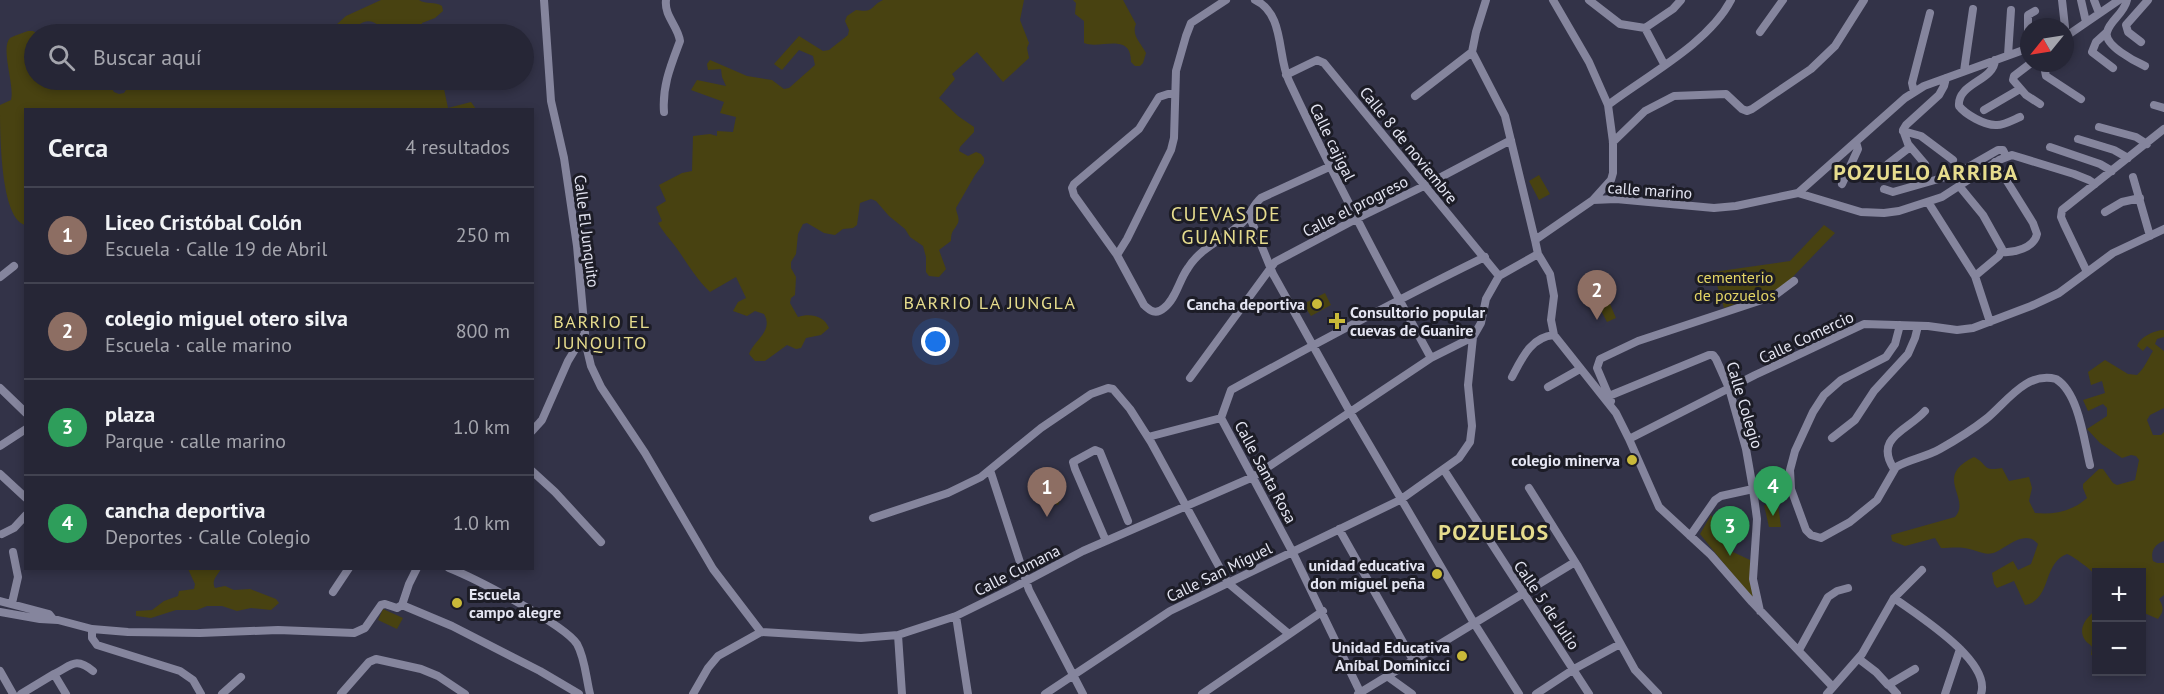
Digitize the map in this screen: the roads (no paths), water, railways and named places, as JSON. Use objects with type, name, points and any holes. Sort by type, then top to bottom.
[{"type":"street","name":"Calle El Junquito","points":[[544,0],[551,101],[564,158],[591,366],[601,387],[645,453],[713,569],[761,632]]},
{"type":"street","points":[[664,112],[665,84],[680,41],[679,34],[666,10],[666,0]]},
{"type":"street","points":[[1117,255],[1171,150],[1174,138],[1176,71],[1191,23],[1226,0]]},
{"type":"street","name":"Calle cajigal","points":[[1255,0],[1269,12],[1275,22],[1286,75],[1356,219],[1431,358]]},
{"type":"street","points":[[1486,0],[1472,52],[1505,116],[1538,254],[1550,274],[1554,296],[1551,320],[1554,335],[1616,413]]},
{"type":"street","points":[[1553,0],[1589,62],[1608,105],[1613,142],[1612,177],[1593,200]]},
{"type":"street","points":[[1588,0],[1620,24],[1645,28],[1673,9],[1681,0]]},
{"type":"street","points":[[1608,105],[1696,42],[1716,23],[1731,0]]},
{"type":"street","points":[[1760,32],[1783,0]]},
{"type":"street","points":[[1613,142],[1645,111],[1674,96],[1726,94],[1742,109],[1747,111],[1752,109],[1811,69],[1835,46],[1864,0]]},
{"type":"street","points":[[2062,0],[2064,18]]},
{"type":"street","points":[[2081,0],[2086,22]]},
{"type":"street","points":[[2094,0],[2098,13]]},
{"type":"street","points":[[2113,68],[2092,52],[2096,42],[2121,15],[2127,0]]},
{"type":"street","points":[[2141,42],[2128,32],[2126,25],[2148,0]]},
{"type":"street","points":[[2074,30],[2116,1]]},
{"type":"street","points":[[1964,71],[1973,9]]},
{"type":"street","points":[[2008,55],[2011,10]]},
{"type":"street","points":[[2028,18],[2028,15],[2035,10]]},
{"type":"street","points":[[1914,93],[1912,83],[1930,13]]},
{"type":"street","points":[[1645,28],[1664,64]]},
{"type":"street","points":[[2107,32],[2107,39],[2115,47],[2145,66]]},
{"type":"street","points":[[1798,194],[1886,114],[1924,86],[2020,51]]},
{"type":"street","points":[[1415,96],[1472,52]]},
{"type":"street","name":"Calle 8 de noviembre","points":[[1286,75],[1317,60],[1324,63],[1500,276]]},
{"type":"street","points":[[1995,60],[1993,68],[1962,94],[1958,101],[1959,106],[1973,117],[1991,125],[2000,125],[2020,117]]},
{"type":"street","points":[[2020,71],[2014,76],[2014,82],[2040,104]]},
{"type":"street","points":[[2045,72],[2046,76],[2081,99]]},
{"type":"street","points":[[1903,131],[1906,125],[1941,92],[1946,78]]},
{"type":"street","points":[[1984,110],[2020,89]]},
{"type":"street","points":[[1175,94],[1159,98],[1139,129],[1113,149],[1072,188],[1074,195],[1117,255],[1144,305],[1149,310],[1159,312],[1170,302],[1188,267],[1201,252],[1241,224],[1250,215],[1252,206],[1262,198],[1329,166]]},
{"type":"street","points":[[2154,105],[2164,108]]},
{"type":"street","points":[[2099,127],[2136,137],[2147,144]]},
{"type":"street","points":[[2087,272],[2061,213],[2164,129]]},
{"type":"street","points":[[1903,131],[1910,147],[1925,164]]},
{"type":"street","points":[[1903,131],[1924,138],[1953,160]]},
{"type":"street","points":[[2078,139],[2114,150],[2128,159]]},
{"type":"street","name":"Calle el progreso","points":[[1190,378],[1275,262],[1511,140]]},
{"type":"street","points":[[1842,184],[1858,149],[1856,142]]},
{"type":"street","points":[[1888,164],[1910,147]]},
{"type":"street","points":[[2050,147],[2100,164],[2112,171]]},
{"type":"street","points":[[1884,189],[1893,192],[1951,177],[1998,150],[2003,150],[2006,156]]},
{"type":"street","points":[[1798,194],[1868,213],[1899,211],[1928,202],[1960,187],[2006,156],[2018,156],[2095,184]]},
{"type":"street","points":[[1975,276],[2001,252],[2020,249],[2034,242],[2037,234],[2033,223],[1995,162]]},
{"type":"street","points":[[2133,177],[2150,236]]},
{"type":"street","points":[[1960,187],[1990,226],[2001,247],[2001,252]]},
{"type":"street","name":"calle marino","points":[[1535,240],[1593,200],[1616,199],[1714,208],[1798,194]]},
{"type":"street","points":[[2105,212],[2122,202],[2140,198]]},
{"type":"street","points":[[1928,202],[1975,276],[1990,322]]},
{"type":"street","points":[[1250,215],[1271,270],[1312,345],[1400,500],[1519,694]]},
{"type":"street","name":"Calle Comercio","points":[[1629,439],[1729,388],[1864,324],[1958,330],[1990,322],[2059,293],[2113,254],[2164,229]]},
{"type":"street","points":[[1500,276],[1538,254]]},
{"type":"street","name":"Calle Santa Rosa","points":[[1360,693],[1293,551],[1221,418],[1231,390],[1398,299],[1485,257]]},
{"type":"street","points":[[0,277],[14,266]]},
{"type":"street","name":"Calle San Miguel","points":[[1045,694],[1170,611],[1400,500],[1459,458],[1470,442],[1472,426],[1468,385],[1473,337],[1481,323],[1486,298],[1500,276]]},
{"type":"street","points":[[1794,281],[1774,296],[1638,341],[1603,358],[1597,365],[1659,507],[1711,555],[1760,611],[1833,687]]},
{"type":"street","points":[[1900,325],[1895,344],[1886,357],[1841,380],[1824,395],[1813,412],[1795,451],[1790,470],[1791,489],[1806,530],[1811,535],[1821,538],[1850,522],[1877,500],[1894,469],[1899,465],[1924,457],[1946,446],[1986,419],[2012,393],[2034,381],[2048,378],[2062,383],[2069,393],[2080,424],[2090,465]]},
{"type":"street","points":[[1832,438],[1855,420],[1875,392],[1908,354],[1916,338],[1918,326]]},
{"type":"street","points":[[534,429],[542,420],[568,361],[585,333]]},
{"type":"street","points":[[1512,377],[1532,344],[1546,336],[1554,335]]},
{"type":"street","points":[[1350,412],[1431,358],[1473,337]]},
{"type":"street","name":"Calle Colegio","points":[[1609,396],[1709,355],[1713,355],[1716,359],[1729,388],[1746,449],[1753,489],[1757,519],[1754,579],[1760,611]]},
{"type":"street","points":[[1548,387],[1580,369]]},
{"type":"street","points":[[0,388],[24,411]]},
{"type":"street","points":[[873,518],[948,493],[981,477],[1041,428],[1091,394],[1108,388],[1117,392],[1148,437],[1188,506],[1228,583],[1289,634]]},
{"type":"street","points":[[1894,469],[1888,455],[1890,442],[1899,431],[1925,411]]},
{"type":"street","name":"Calle Cumana","points":[[761,632],[861,638],[898,635],[956,616],[1083,550],[1253,477],[1350,412]]},
{"type":"street","points":[[1148,437],[1221,418]]},
{"type":"street","points":[[0,446],[24,430]]},
{"type":"street","points":[[1106,541],[1075,469],[1073,462],[1076,459],[1095,450],[1100,452],[1128,521]]},
{"type":"street","points":[[990,470],[1029,590],[1083,694]]},
{"type":"street","name":"Calle 5 de Julio","points":[[1444,470],[1522,594],[1589,694]]},
{"type":"street","points":[[534,473],[601,542]]},
{"type":"street","points":[[0,474],[24,496]]},
{"type":"street","points":[[1528,488],[1575,562],[1635,669],[1658,694]]},
{"type":"street","points":[[1690,536],[1715,500],[1721,496],[1753,489]]},
{"type":"street","points":[[2,534],[14,528],[24,517]]},
{"type":"street","points":[[1339,528],[1413,660]]},
{"type":"street","points":[[12,603],[18,577],[13,552]]},
{"type":"street","points":[[1360,693],[1575,562]]},
{"type":"street","points":[[333,592],[348,570]]},
{"type":"street","points":[[0,612],[53,619],[92,628],[166,633],[278,630],[354,633],[365,628],[381,605],[397,608],[402,605],[416,570]]},
{"type":"street","points":[[453,570],[505,596],[568,633],[577,644],[581,654],[590,694]]},
{"type":"street","points":[[1827,694],[1859,658],[1894,598],[1922,570]]},
{"type":"street","points":[[1799,650],[1828,597],[1848,588]]},
{"type":"street","points":[[1894,598],[1952,640],[1980,674],[1981,694]]},
{"type":"street","points":[[0,601],[49,614],[53,619]]},
{"type":"street","points":[[402,605],[452,626],[540,670],[579,694]]},
{"type":"street","points":[[1206,693],[1323,611]]},
{"type":"street","points":[[956,616],[968,694]]},
{"type":"street","points":[[92,628],[92,638],[97,645],[180,671],[194,680],[201,694]]},
{"type":"street","points":[[693,694],[718,656],[761,632]]},
{"type":"street","points":[[898,635],[902,694]]},
{"type":"street","points":[[1536,694],[1574,669],[1620,644]]},
{"type":"street","points":[[1946,694],[1960,649]]},
{"type":"street","points":[[1859,658],[1897,694]]},
{"type":"street","points":[[341,694],[369,663],[376,659],[422,669],[438,676],[465,694]]},
{"type":"street","points":[[21,694],[69,665],[83,663],[93,671]]},
{"type":"street","points":[[1889,685],[1915,669]]},
{"type":"street","points":[[0,671],[13,694]]},
{"type":"street","points":[[54,674],[66,694]]},
{"type":"street","points":[[1387,676],[1412,694]]},
{"type":"street","points":[[222,694],[241,677]]},
{"type":"street","points":[[447,694],[454,687]]},
{"type":"place","name":"Cancha deportiva","points":[[1317,304]]},
{"type":"place","name":"colegio miguel otero silva","points":[[1597,320]]},
{"type":"place","name":"Consultorio popular cuevas de Guanire","points":[[1337,321]]},
{"type":"place","name":"colegio minerva","points":[[1632,460]]},
{"type":"place","name":"cancha deportiva","points":[[1773,516]]},
{"type":"place","name":"Liceo Cristóbal Colón","points":[[1047,517]]},
{"type":"place","name":"plaza","points":[[1730,556]]},
{"type":"place","name":"unidad educativa don miguel peña","points":[[1437,574]]},
{"type":"place","name":"Escuela campo alegre","points":[[457,603]]},
{"type":"place","name":"Unidad Educativa Aníbal Dominicci","points":[[1462,656]]},
{"type":"district","name":"POZUELO ARRIBA","points":[[1926,172]]},
{"type":"district","name":"CUEVAS DE GUANIRE","points":[[1226,226]]},
{"type":"district","name":"BARRIO LA JUNGLA","points":[[990,303]]},
{"type":"district","name":"BARRIO EL JUNQUITO","points":[[602,332]]},
{"type":"district","name":"POZUELOS","points":[[1494,532]]},
{"type":"park label","name":"cementerio de pozuelos","points":[[1735,286]]}]
